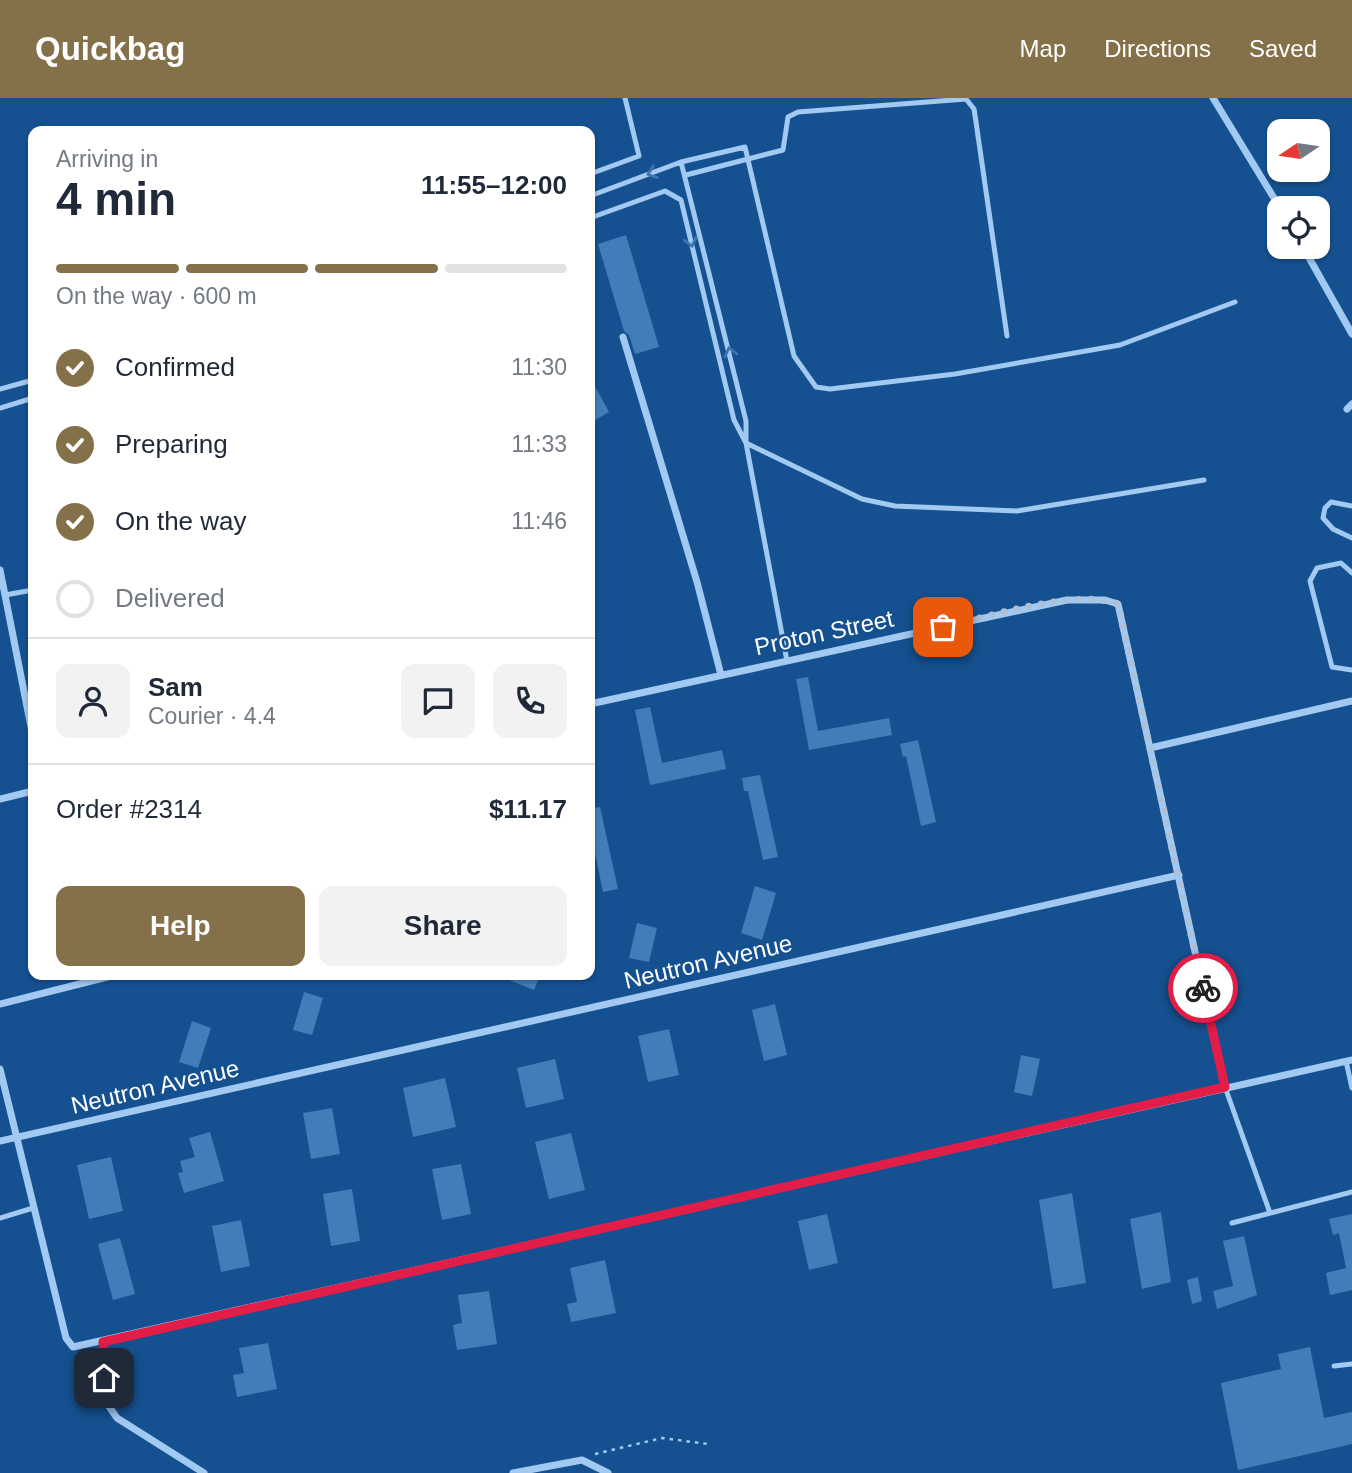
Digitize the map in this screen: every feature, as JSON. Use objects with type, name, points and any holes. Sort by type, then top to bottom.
[{"type":"street","points":[[1213,98],[1273,196]]},
{"type":"street","points":[[1310,259],[1352,334]]},
{"type":"street","points":[[623,337],[694,569],[721,675]]},
{"type":"street","points":[[0,570],[28,712]]},
{"type":"street","name":"Proton Street","points":[[595,703],[1068,600],[1105,600],[1118,604],[1225,1087]]},
{"type":"street","points":[[1150,748],[1352,702]]},
{"type":"street","points":[[0,799],[28,792]]},
{"type":"street","name":"Neutron Avenue","points":[[0,1141],[1179,875]]},
{"type":"street","points":[[0,1004],[94,980]]},
{"type":"street","points":[[0,1069],[33,1208],[69,1343],[73,1347],[1349,1061]]},
{"type":"street","points":[[103,1342],[108,1405],[117,1418],[204,1473]]},
{"type":"street","points":[[513,1473],[582,1460],[608,1473]]},
{"type":"lane","points":[[595,172],[639,156],[625,98]]},
{"type":"lane","points":[[686,175],[783,150],[788,117],[798,112],[966,99],[974,109],[1007,336]]},
{"type":"lane","points":[[595,194],[681,162],[746,147],[794,356],[816,387],[830,389],[955,374],[1120,345],[1235,302]]},
{"type":"lane","points":[[681,162],[746,421],[746,443],[787,661]]},
{"type":"lane","points":[[595,216],[665,191],[681,200],[734,420],[746,443],[862,499],[895,506],[1017,511],[1204,480]]},
{"type":"lane","points":[[710,321],[721,318]]},
{"type":"lane","points":[[0,389],[28,381]]},
{"type":"lane","points":[[726,383],[737,381]]},
{"type":"lane","points":[[0,408],[28,400]]},
{"type":"lane","points":[[1352,506],[1331,502],[1325,508],[1323,518],[1333,529],[1352,538]]},
{"type":"lane","points":[[1352,573],[1341,563],[1317,568],[1310,582],[1332,667],[1352,670]]},
{"type":"lane","points":[[5,596],[28,591]]},
{"type":"lane","points":[[1349,1061],[1352,1088]]},
{"type":"lane","points":[[1225,1087],[1270,1213]]},
{"type":"lane","points":[[1232,1223],[1352,1192]]},
{"type":"lane","points":[[0,1218],[33,1208]]},
{"type":"lane","points":[[1334,1366],[1352,1363]]},
{"type":"path","points":[[582,1460],[603,1449],[648,1439],[674,1438],[708,1444]]},
{"type":"building","points":[[626,235],[659,347],[635,354],[629,335],[624,331],[598,244]]},
{"type":"building","points":[[595,386],[609,412],[595,420]]},
{"type":"building","points":[[808,677],[818,731],[889,718],[892,735],[809,750],[796,679]]},
{"type":"building","points":[[650,707],[662,763],[722,750],[726,769],[650,785],[635,710]]},
{"type":"building","points":[[918,740],[936,822],[921,826],[906,756],[903,757],[900,744]]},
{"type":"building","points":[[760,775],[778,857],[763,860],[748,791],[744,791],[742,778]]},
{"type":"building","points":[[600,807],[618,889],[603,892],[595,853],[595,808]]},
{"type":"building","points":[[755,886],[776,893],[762,940],[741,933]]},
{"type":"building","points":[[637,923],[657,928],[649,962],[629,958]]},
{"type":"building","points":[[509,980],[538,980],[534,990]]},
{"type":"building","points":[[304,992],[323,998],[312,1035],[293,1030]]},
{"type":"building","points":[[775,1004],[787,1055],[764,1061],[752,1010]]},
{"type":"building","points":[[192,1021],[211,1028],[198,1068],[179,1062]]},
{"type":"building","points":[[669,1029],[679,1075],[648,1082],[638,1036]]},
{"type":"building","points":[[1021,1055],[1040,1059],[1032,1096],[1014,1092]]},
{"type":"building","points":[[555,1059],[564,1099],[526,1108],[517,1068]]},
{"type":"building","points":[[445,1078],[456,1127],[413,1137],[403,1088]]},
{"type":"building","points":[[332,1108],[340,1154],[311,1159],[303,1113]]},
{"type":"building","points":[[210,1132],[224,1181],[184,1193],[178,1173],[183,1172],[180,1161],[195,1157],[189,1138]]},
{"type":"building","points":[[571,1133],[585,1190],[549,1199],[535,1142]]},
{"type":"building","points":[[111,1157],[123,1211],[89,1219],[77,1165]]},
{"type":"building","points":[[461,1164],[471,1214],[442,1220],[432,1169]]},
{"type":"building","points":[[352,1189],[360,1241],[331,1246],[323,1194]]},
{"type":"building","points":[[1072,1193],[1086,1283],[1053,1289],[1039,1200]]},
{"type":"building","points":[[1161,1212],[1171,1282],[1142,1289],[1130,1219]]},
{"type":"building","points":[[827,1214],[838,1263],[809,1270],[798,1221]]},
{"type":"building","points":[[1352,1214],[1352,1290],[1330,1295],[1326,1273],[1346,1268],[1339,1233],[1333,1235],[1329,1219]]},
{"type":"building","points":[[241,1220],[250,1266],[221,1272],[212,1226]]},
{"type":"building","points":[[1244,1236],[1257,1295],[1217,1309],[1213,1291],[1233,1286],[1223,1241]]},
{"type":"building","points":[[120,1238],[135,1294],[113,1300],[98,1244]]},
{"type":"building","points":[[605,1260],[616,1313],[571,1322],[567,1304],[577,1302],[570,1268]]},
{"type":"building","points":[[1198,1277],[1202,1301],[1192,1304],[1187,1280]]},
{"type":"building","points":[[489,1291],[497,1344],[457,1350],[453,1325],[462,1323],[458,1295]]},
{"type":"building","points":[[268,1343],[277,1389],[237,1397],[233,1375],[244,1373],[239,1348]]},
{"type":"building","points":[[1310,1347],[1324,1418],[1352,1412],[1352,1444],[1238,1470],[1221,1383],[1281,1369],[1278,1354]]},
{"type":"way so far","points":[[943,627],[1068,600],[1105,600],[1118,604],[1203,988]]},
{"type":"route","points":[[104,1378],[103,1342],[1225,1087],[1203,988]]}]
